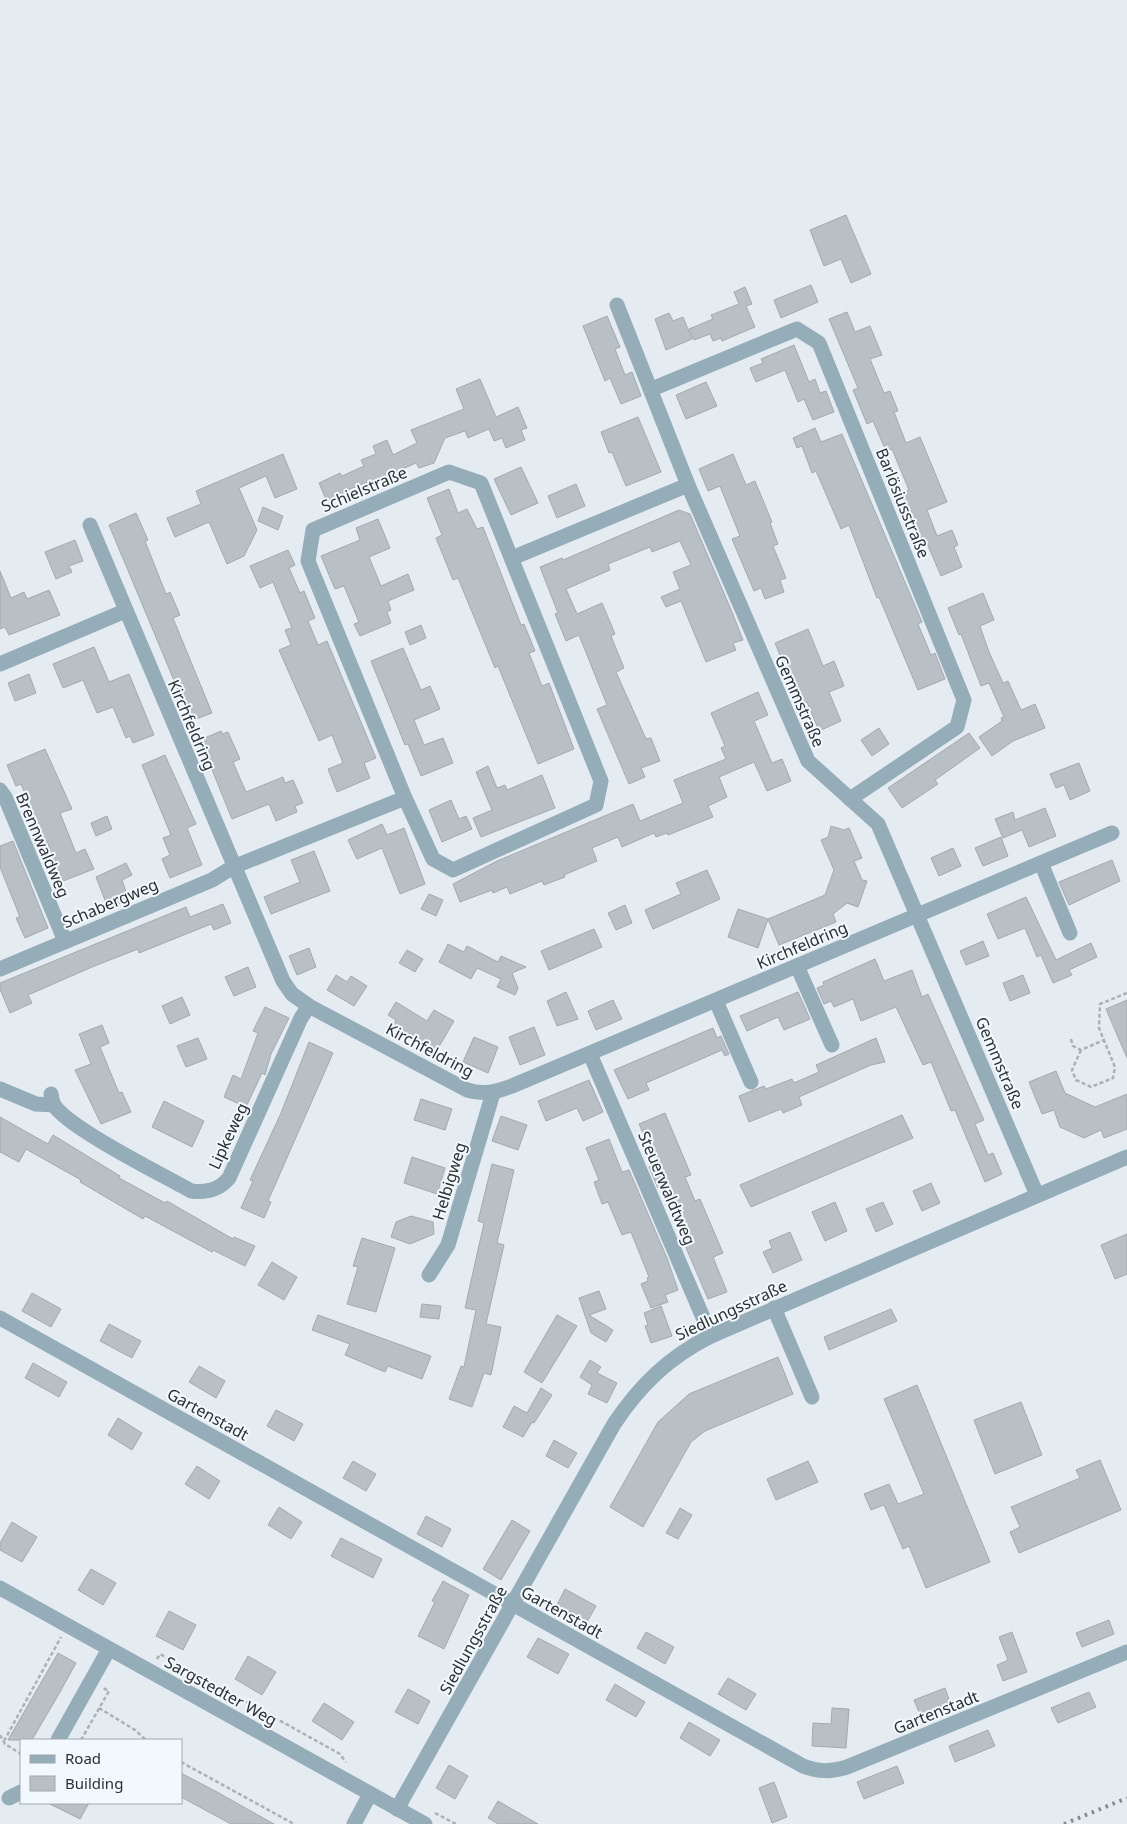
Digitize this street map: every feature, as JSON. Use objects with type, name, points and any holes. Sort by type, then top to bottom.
[{"type":"street","name":"Gemmstraße","points":[[617,305],[652,389],[688,486],[808,761],[878,824],[1037,1196]]},
{"type":"street","name":"Barlösiusstraße","points":[[652,389],[796,329],[819,343],[964,700],[957,728],[850,799]]},
{"type":"street","name":"Schielstraße","points":[[450,472],[481,483],[601,781],[596,805],[453,870],[433,859],[405,798],[308,561],[312,530],[450,472]]},
{"type":"street","points":[[512,558],[688,486]]},
{"type":"street","name":"Kirchfeldring","points":[[90,525],[233,867],[283,980],[292,994],[309,1006],[466,1090],[480,1094],[493,1093],[590,1054],[1112,833]]},
{"type":"street","points":[[0,664],[125,611]]},
{"type":"street","name":"Brennwaldweg","points":[[0,790],[65,941]]},
{"type":"street","points":[[233,867],[405,798]]},
{"type":"street","points":[[1041,863],[1070,933]]},
{"type":"street","name":"Schabergweg","points":[[0,969],[212,880],[233,867]]},
{"type":"street","points":[[797,966],[832,1045]]},
{"type":"street","points":[[716,1001],[751,1082]]},
{"type":"street","name":"Lipkeweg","points":[[0,1089],[36,1104],[52,1099],[70,1120],[94,1136],[191,1191],[214,1190],[223,1185],[229,1178],[301,1018],[309,1006]]},
{"type":"street","name":"Steuerwaldtweg","points":[[590,1054],[711,1336]]},
{"type":"street","name":"Helbigweg","points":[[428,1275],[448,1245],[493,1093]]},
{"type":"street","name":"Siedlungsstraße","points":[[397,1809],[614,1424],[626,1406],[657,1371],[673,1357],[711,1336],[1127,1157]]},
{"type":"street","points":[[774,1308],[812,1397]]},
{"type":"street","name":"Gartenstadt","points":[[0,1318],[803,1766],[822,1772],[847,1767],[1127,1652]]},
{"type":"street","name":"Sargstedter Weg","points":[[0,1588],[425,1824]]},
{"type":"street","points":[[59,1739],[109,1650]]},
{"type":"street","points":[[354,1824],[370,1794]]},
{"type":"path","points":[[1104,1040],[1081,1050],[1072,1070],[1076,1080],[1091,1087],[1113,1078],[1115,1067],[1104,1040],[1099,1028],[1100,1004],[1127,993]]},
{"type":"path","points":[[1071,1039],[1073,1046],[1081,1050]]},
{"type":"path","points":[[4,1741],[67,1626]]},
{"type":"path","points":[[160,1654],[340,1754],[350,1767]]},
{"type":"path","points":[[81,1739],[99,1708],[135,1730],[145,1739]]},
{"type":"path","points":[[0,1736],[20,1753]]},
{"type":"path","points":[[182,1763],[294,1824]]},
{"type":"building","points":[[846,215],[871,274],[851,283],[841,259],[824,266],[810,230]]},
{"type":"building","points":[[811,285],[818,302],[781,318],[774,300]]},
{"type":"building","points":[[745,287],[752,304],[746,306],[755,327],[722,341],[721,338],[713,341],[710,334],[694,340],[689,329],[713,319],[711,315],[739,304],[734,292]]},
{"type":"building","points":[[847,312],[855,332],[870,326],[882,355],[870,359],[884,393],[890,391],[898,411],[894,412],[906,443],[920,437],[947,502],[927,510],[937,536],[952,530],[958,545],[954,547],[962,567],[941,576],[926,541],[923,542],[901,494],[909,490],[892,449],[886,451],[873,421],[867,424],[853,390],[858,388],[829,319]]},
{"type":"building","points":[[669,313],[673,321],[683,317],[692,339],[666,350],[655,319]]},
{"type":"building","points":[[607,316],[620,347],[615,349],[625,375],[632,372],[641,396],[621,404],[610,378],[605,381],[583,326]]},
{"type":"building","points":[[794,345],[809,382],[815,379],[820,393],[826,391],[834,412],[813,420],[804,399],[798,402],[785,370],[756,382],[750,368],[763,363],[761,359]]},
{"type":"building","points":[[480,379],[496,417],[518,407],[527,428],[521,430],[525,440],[506,448],[502,438],[494,441],[489,429],[468,438],[465,431],[445,438],[434,463],[419,468],[416,463],[370,483],[370,481],[348,490],[350,495],[328,504],[319,483],[340,473],[342,476],[364,466],[361,460],[376,454],[373,446],[387,440],[393,455],[417,443],[411,430],[464,409],[456,389]]},
{"type":"building","points":[[706,382],[717,406],[686,419],[676,395]]},
{"type":"building","points":[[638,417],[661,472],[626,486],[612,452],[609,453],[601,432]]},
{"type":"building","points":[[815,428],[821,442],[842,434],[922,622],[918,624],[931,655],[935,653],[945,679],[918,690],[879,597],[877,598],[849,525],[841,529],[816,471],[812,473],[802,446],[797,448],[793,438]]},
{"type":"building","points":[[283,454],[297,489],[275,498],[266,476],[239,488],[257,530],[244,556],[227,564],[209,522],[175,537],[167,518],[201,504],[196,491]]},
{"type":"building","points":[[733,454],[746,485],[755,481],[772,522],[770,523],[778,544],[773,546],[786,578],[780,580],[784,592],[765,599],[761,588],[754,591],[732,539],[740,536],[720,486],[708,491],[699,469]]},
{"type":"building","points":[[521,467],[538,503],[511,515],[494,479]]},
{"type":"building","points":[[576,484],[585,506],[557,518],[548,496]]},
{"type":"building","points":[[449,489],[458,513],[467,509],[477,529],[483,527],[521,625],[524,624],[535,651],[529,653],[542,686],[549,683],[574,749],[538,764],[498,666],[495,668],[458,578],[453,580],[436,538],[442,535],[427,498]]},
{"type":"building","points":[[263,507],[283,516],[278,530],[258,521]]},
{"type":"building","points":[[679,510],[690,514],[732,612],[743,640],[733,643],[736,650],[706,662],[681,601],[666,607],[661,597],[680,589],[673,572],[691,565],[680,541],[652,552],[650,547],[608,564],[610,570],[566,589],[577,614],[602,603],[615,634],[611,636],[624,668],[616,672],[646,739],[651,738],[660,761],[641,768],[645,777],[629,784],[597,709],[607,705],[579,635],[566,641],[555,614],[558,613],[540,567],[562,558],[563,560]]},
{"type":"building","points":[[136,513],[148,540],[145,541],[166,594],[170,592],[180,615],[173,618],[212,713],[191,721],[109,525]]},
{"type":"building","points":[[378,519],[390,548],[369,557],[381,586],[408,574],[414,590],[388,601],[391,610],[387,612],[391,623],[360,636],[354,624],[359,622],[344,586],[335,589],[321,556],[360,540],[356,528]]},
{"type":"building","points":[[75,540],[83,561],[69,566],[72,572],[56,579],[45,552]]},
{"type":"building","points":[[288,550],[295,565],[289,568],[300,593],[304,591],[315,618],[308,621],[318,645],[327,641],[376,758],[364,763],[370,778],[337,792],[328,769],[343,763],[332,735],[319,741],[279,650],[291,645],[285,630],[292,628],[273,582],[260,588],[250,566]]},
{"type":"building","points":[[0,571],[11,598],[24,592],[27,599],[49,590],[60,615],[9,635],[5,627],[0,629]]},
{"type":"building","points":[[983,593],[994,620],[980,626],[1003,683],[1008,681],[1021,710],[1035,704],[1045,728],[1013,741],[992,756],[979,737],[1002,721],[1001,718],[1004,717],[989,683],[981,686],[961,634],[959,635],[948,608]]},
{"type":"building","points":[[421,625],[426,638],[410,645],[405,632]]},
{"type":"building","points":[[808,629],[823,666],[834,661],[844,686],[829,692],[841,721],[819,731],[807,702],[800,704],[775,643]]},
{"type":"building","points":[[94,647],[109,682],[129,674],[154,735],[133,743],[130,736],[126,738],[113,707],[97,713],[83,680],[63,688],[53,664]]},
{"type":"building","points":[[403,648],[421,690],[430,686],[440,709],[414,720],[424,745],[443,738],[453,763],[421,776],[408,744],[405,745],[371,661]]},
{"type":"building","points":[[29,674],[36,693],[15,701],[8,683]]},
{"type":"building","points":[[758,692],[768,715],[754,721],[772,763],[782,759],[791,781],[767,791],[754,762],[719,777],[727,797],[708,806],[713,817],[668,835],[667,833],[656,837],[654,833],[622,847],[618,837],[592,848],[597,861],[564,875],[565,877],[544,885],[542,881],[510,894],[507,887],[493,893],[492,890],[460,902],[453,884],[497,861],[633,804],[640,821],[683,803],[674,780],[726,759],[721,748],[725,746],[711,713]]},
{"type":"building","points":[[879,728],[889,744],[872,756],[861,740]]},
{"type":"building","points":[[221,731],[222,734],[228,732],[240,759],[233,762],[246,792],[283,777],[285,783],[293,780],[303,803],[295,806],[297,812],[276,821],[269,804],[232,819],[200,740]]},
{"type":"building","points":[[969,733],[980,748],[935,780],[938,784],[902,808],[888,788]]},
{"type":"building","points":[[45,749],[72,809],[60,813],[76,853],[85,849],[94,869],[63,881],[47,842],[36,846],[31,834],[40,830],[21,784],[16,786],[7,765]]},
{"type":"building","points":[[165,755],[196,824],[187,828],[202,865],[170,878],[162,859],[170,855],[163,838],[171,835],[142,765]]},
{"type":"building","points":[[1079,763],[1090,791],[1070,800],[1064,785],[1056,788],[1050,774]]},
{"type":"building","points":[[488,766],[497,788],[505,785],[507,790],[542,775],[555,808],[481,837],[473,818],[492,810],[476,772]]},
{"type":"building","points":[[451,800],[459,819],[466,816],[472,829],[442,842],[429,810]]},
{"type":"building","points":[[1045,808],[1056,836],[1029,847],[1022,830],[1003,838],[995,819],[1013,812],[1015,820]]},
{"type":"building","points":[[107,816],[112,829],[96,836],[91,823]]},
{"type":"building","points":[[382,824],[387,835],[404,828],[425,884],[400,894],[382,848],[357,859],[348,840]]},
{"type":"building","points":[[831,826],[844,830],[849,828],[862,858],[854,861],[862,880],[867,881],[858,907],[847,903],[833,914],[836,922],[779,945],[768,919],[825,895],[834,870],[821,840],[828,837]]},
{"type":"building","points":[[1001,837],[1008,856],[983,866],[975,848]]},
{"type":"building","points":[[13,841],[48,928],[25,938],[16,918],[20,917],[0,867],[0,846]]},
{"type":"building","points":[[953,848],[961,866],[939,876],[931,858]]},
{"type":"building","points":[[314,851],[330,891],[271,914],[264,897],[300,882],[291,860]]},
{"type":"building","points":[[1112,860],[1120,881],[1069,905],[1059,882]]},
{"type":"building","points":[[126,863],[132,875],[122,880],[129,900],[108,908],[96,877]]},
{"type":"building","points":[[707,870],[720,899],[653,929],[645,910],[681,894],[676,883]]},
{"type":"building","points":[[429,894],[443,900],[436,916],[421,909]]},
{"type":"building","points":[[1026,897],[1056,960],[1091,943],[1097,957],[1069,970],[1072,975],[1053,983],[1041,955],[1037,957],[1025,928],[998,939],[987,914]]},
{"type":"building","points":[[223,904],[231,923],[214,930],[211,924],[139,953],[138,949],[92,967],[28,995],[32,1003],[10,1013],[0,989],[0,983],[186,907],[190,917]]},
{"type":"building","points":[[625,905],[632,923],[616,930],[608,913]]},
{"type":"building","points":[[738,909],[768,919],[758,948],[728,937]]},
{"type":"building","points":[[594,929],[602,947],[549,970],[541,951]]},
{"type":"building","points":[[983,941],[989,956],[966,965],[960,951]]},
{"type":"building","points":[[448,944],[464,952],[467,946],[498,962],[501,956],[526,967],[512,973],[518,988],[515,995],[497,987],[501,979],[477,968],[471,979],[439,962]]},
{"type":"building","points":[[309,948],[316,967],[297,975],[289,956]]},
{"type":"building","points":[[407,950],[423,959],[415,972],[399,963]]},
{"type":"building","points":[[875,959],[884,981],[912,970],[922,997],[928,994],[984,1120],[975,1124],[988,1155],[993,1153],[1002,1174],[985,1182],[955,1110],[951,1111],[931,1062],[923,1065],[896,1007],[861,1021],[853,999],[834,1007],[831,1001],[824,1004],[817,988],[824,985],[823,982]]},
{"type":"building","points":[[248,967],[256,987],[234,996],[225,977]]},
{"type":"building","points":[[336,975],[347,982],[351,976],[367,986],[354,1006],[327,990]]},
{"type":"building","points":[[1023,975],[1030,993],[1010,1001],[1003,983]]},
{"type":"building","points":[[566,992],[578,1019],[557,1026],[547,1001]]},
{"type":"building","points":[[798,992],[810,1019],[784,1030],[778,1017],[747,1031],[740,1016]]},
{"type":"building","points":[[182,997],[190,1015],[170,1024],[162,1006]]},
{"type":"building","points":[[613,1000],[622,1019],[596,1030],[588,1011]]},
{"type":"building","points":[[1127,1000],[1127,1058],[1106,1009]]},
{"type":"building","points":[[396,1002],[427,1021],[434,1010],[454,1021],[437,1050],[392,1027],[396,1020],[388,1015]]},
{"type":"building","points":[[265,1007],[289,1018],[271,1054],[265,1075],[262,1073],[246,1107],[224,1097],[233,1075],[241,1079],[258,1033],[253,1031]]},
{"type":"building","points":[[102,1025],[109,1043],[100,1047],[119,1093],[122,1092],[131,1112],[101,1124],[75,1070],[91,1064],[79,1034]]},
{"type":"building","points":[[534,1027],[545,1055],[520,1065],[509,1037]]},
{"type":"building","points":[[713,1028],[717,1038],[721,1036],[729,1054],[725,1056],[722,1050],[646,1083],[649,1090],[628,1099],[614,1070]]},
{"type":"building","points":[[474,1037],[498,1047],[488,1073],[463,1062]]},
{"type":"building","points":[[198,1038],[207,1059],[186,1067],[177,1046]]},
{"type":"building","points":[[876,1038],[885,1062],[871,1065],[799,1097],[802,1105],[783,1113],[781,1109],[749,1122],[739,1096],[764,1086],[766,1089],[792,1079],[794,1083],[819,1072],[816,1065]]},
{"type":"building","points":[[309,1042],[333,1053],[268,1201],[271,1202],[264,1218],[241,1208],[253,1181],[250,1180],[281,1113]]},
{"type":"building","points":[[1056,1071],[1065,1093],[1095,1107],[1127,1094],[1127,1129],[1104,1138],[1101,1130],[1084,1138],[1060,1127],[1054,1110],[1042,1114],[1029,1082]]},
{"type":"building","points":[[589,1080],[603,1112],[583,1121],[577,1108],[546,1121],[538,1101]]},
{"type":"building","points":[[421,1099],[452,1109],[445,1130],[414,1120]]},
{"type":"building","points":[[164,1101],[204,1121],[192,1147],[152,1127]]},
{"type":"building","points":[[665,1113],[691,1175],[685,1177],[695,1201],[700,1199],[723,1253],[713,1257],[727,1292],[708,1299],[684,1243],[691,1241],[669,1183],[658,1188],[649,1167],[657,1164],[639,1124]]},
{"type":"building","points":[[902,1115],[913,1138],[751,1207],[740,1185]]},
{"type":"building","points":[[501,1116],[527,1125],[518,1150],[492,1141]]},
{"type":"building","points":[[0,1117],[48,1144],[53,1135],[120,1176],[119,1178],[165,1203],[167,1201],[233,1239],[234,1237],[255,1246],[245,1266],[213,1250],[212,1252],[145,1216],[143,1219],[80,1182],[81,1180],[26,1149],[19,1162],[0,1152]]},
{"type":"building","points":[[609,1139],[622,1172],[629,1170],[667,1258],[678,1290],[665,1295],[668,1302],[651,1308],[641,1284],[648,1281],[647,1278],[649,1277],[631,1232],[622,1235],[608,1202],[602,1204],[594,1182],[599,1180],[586,1148]]},
{"type":"building","points":[[412,1157],[445,1168],[437,1194],[404,1183]]},
{"type":"building","points":[[492,1164],[514,1170],[497,1243],[504,1245],[486,1324],[501,1327],[491,1375],[484,1373],[472,1407],[449,1399],[461,1366],[464,1367],[476,1310],[465,1308],[484,1223],[478,1221]]},
{"type":"building","points":[[931,1183],[940,1203],[922,1211],[913,1191]]},
{"type":"building","points":[[835,1202],[847,1231],[825,1241],[812,1212]]},
{"type":"building","points":[[883,1202],[893,1224],[876,1232],[866,1209]]},
{"type":"building","points":[[411,1216],[433,1222],[434,1234],[410,1244],[391,1237],[396,1222]]},
{"type":"building","points":[[790,1232],[802,1260],[773,1273],[763,1252],[772,1248],[769,1241]]},
{"type":"building","points":[[1127,1234],[1127,1274],[1115,1279],[1101,1245]]},
{"type":"building","points":[[362,1238],[395,1248],[376,1312],[347,1304],[358,1267],[353,1266]]},
{"type":"building","points":[[272,1262],[297,1277],[284,1300],[258,1285]]},
{"type":"building","points":[[599,1291],[606,1309],[589,1315],[613,1330],[606,1342],[591,1333],[579,1298]]},
{"type":"building","points":[[32,1293],[61,1309],[51,1327],[22,1311]]},
{"type":"building","points":[[422,1304],[441,1306],[439,1319],[420,1317]]},
{"type":"building","points":[[661,1306],[672,1336],[651,1343],[645,1326],[648,1325],[644,1313]]},
{"type":"building","points":[[891,1309],[897,1321],[829,1350],[824,1337]]},
{"type":"building","points":[[318,1315],[431,1356],[422,1379],[388,1366],[385,1372],[345,1355],[350,1344],[312,1330]]},
{"type":"building","points":[[557,1315],[577,1326],[542,1383],[524,1372]]},
{"type":"building","points":[[109,1324],[141,1341],[132,1358],[100,1341]]},
{"type":"building","points":[[778,1357],[793,1394],[705,1431],[691,1442],[643,1527],[610,1507],[658,1422],[689,1394]]},
{"type":"building","points":[[590,1360],[601,1367],[597,1373],[617,1383],[607,1403],[588,1394],[592,1385],[580,1377]]},
{"type":"building","points":[[33,1363],[67,1382],[59,1397],[25,1378]]},
{"type":"building","points":[[199,1366],[225,1381],[216,1398],[189,1382]]},
{"type":"building","points":[[917,1385],[990,1562],[926,1588],[909,1546],[903,1549],[884,1505],[871,1510],[864,1494],[889,1484],[898,1504],[924,1494],[884,1399]]},
{"type":"building","points":[[541,1388],[552,1395],[523,1437],[503,1427],[514,1406],[527,1413]]},
{"type":"building","points":[[1021,1402],[1042,1455],[995,1474],[974,1420]]},
{"type":"building","points":[[276,1410],[303,1424],[294,1441],[267,1426]]},
{"type":"building","points":[[118,1418],[142,1433],[132,1450],[108,1435]]},
{"type":"building","points":[[554,1440],[577,1453],[568,1468],[546,1456]]},
{"type":"building","points":[[1100,1460],[1121,1510],[1019,1553],[1010,1532],[1020,1527],[1011,1507],[1080,1478],[1076,1470]]},
{"type":"building","points":[[353,1461],[376,1474],[366,1491],[343,1478]]},
{"type":"building","points":[[808,1461],[818,1482],[776,1500],[767,1479]]},
{"type":"building","points":[[197,1466],[220,1481],[209,1499],[185,1484]]},
{"type":"building","points":[[279,1507],[302,1522],[291,1539],[268,1525]]},
{"type":"building","points":[[680,1508],[692,1515],[678,1539],[666,1533]]},
{"type":"building","points":[[426,1516],[451,1529],[442,1547],[417,1534]]},
{"type":"building","points":[[512,1520],[530,1531],[501,1580],[483,1569]]},
{"type":"building","points":[[12,1522],[37,1537],[22,1562],[0,1550],[0,1543]]},
{"type":"building","points":[[341,1538],[382,1559],[373,1578],[331,1556]]},
{"type":"building","points":[[91,1569],[116,1583],[103,1605],[78,1590]]},
{"type":"building","points":[[443,1581],[469,1595],[444,1649],[418,1636],[435,1602],[432,1601]]},
{"type":"building","points":[[565,1589],[596,1606],[587,1622],[557,1605]]},
{"type":"building","points":[[169,1611],[196,1625],[183,1650],[156,1636]]},
{"type":"building","points":[[1109,1620],[1114,1634],[1082,1647],[1076,1633]]},
{"type":"building","points":[[646,1632],[674,1647],[665,1664],[637,1648]]},
{"type":"building","points":[[1012,1632],[1027,1672],[1003,1681],[997,1665],[1008,1660],[999,1637]]},
{"type":"building","points":[[538,1638],[569,1654],[558,1674],[527,1657]]},
{"type":"building","points":[[58,1653],[76,1663],[33,1739],[8,1740]]},
{"type":"building","points":[[248,1656],[276,1672],[262,1695],[235,1679]]},
{"type":"building","points":[[728,1678],[756,1694],[746,1710],[718,1694]]},
{"type":"building","points":[[615,1684],[645,1702],[636,1717],[606,1700]]},
{"type":"building","points":[[945,1688],[951,1705],[921,1717],[914,1700]]},
{"type":"building","points":[[408,1689],[430,1701],[418,1724],[395,1712]]},
{"type":"building","points":[[1089,1692],[1096,1707],[1058,1723],[1051,1708]]},
{"type":"building","points":[[324,1703],[354,1722],[342,1740],[312,1721]]},
{"type":"building","points":[[832,1708],[849,1709],[846,1748],[812,1746],[813,1723],[831,1724]]},
{"type":"building","points":[[689,1722],[720,1740],[710,1756],[680,1738]]},
{"type":"building","points":[[988,1730],[995,1746],[955,1762],[949,1746]]},
{"type":"building","points":[[449,1765],[468,1776],[455,1799],[436,1788]]},
{"type":"building","points":[[897,1766],[904,1783],[864,1799],[857,1782]]},
{"type":"building","points":[[182,1774],[274,1824],[231,1824],[182,1798]]},
{"type":"building","points":[[774,1782],[787,1817],[772,1823],[759,1788]]},
{"type":"building","points":[[498,1801],[538,1824],[498,1824],[488,1818]]},
{"type":"building","points":[[50,1804],[88,1804],[80,1819]]},
{"type":"railway","points":[[1064,1824],[1127,1798]]}]
